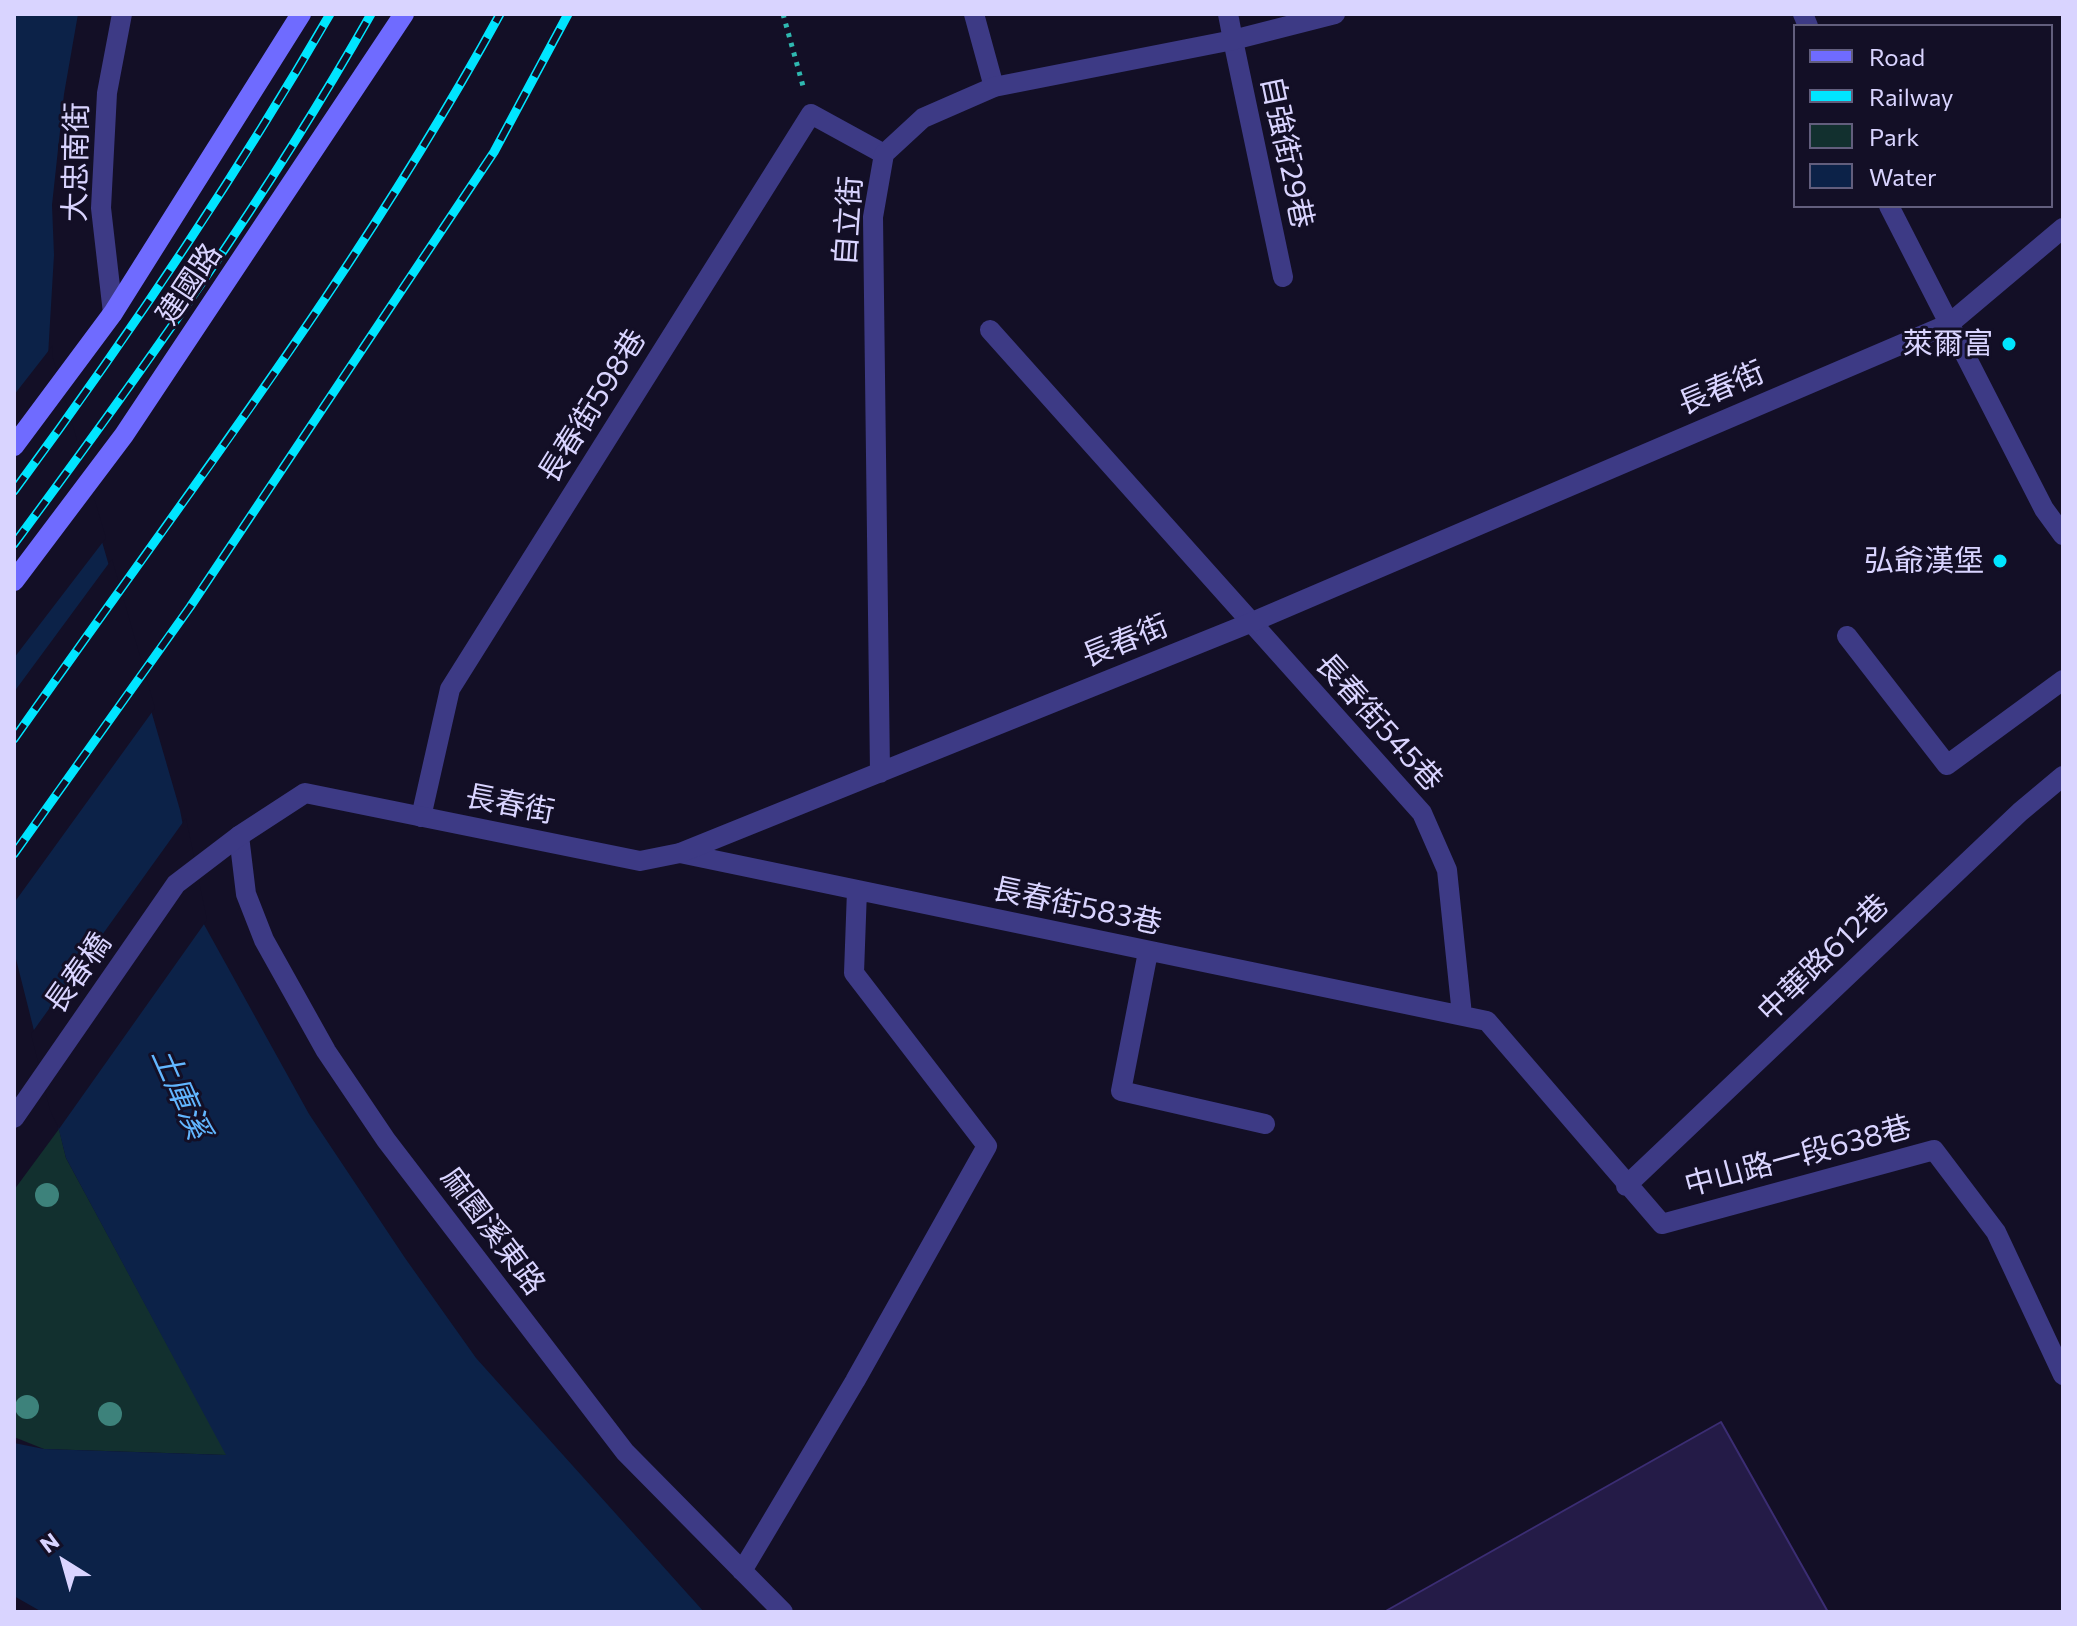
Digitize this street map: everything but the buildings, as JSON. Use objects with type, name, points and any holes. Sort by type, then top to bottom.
[{"type":"main road","name":"建國路","points":[[14,446],[113,313],[301,14]]},
{"type":"main road","name":"建國路","points":[[14,581],[124,435],[404,14]]},
{"type":"street","name":"大忠南街","points":[[113,313],[101,208],[107,93],[122,14]]},
{"type":"street","points":[[974,14],[994,87]]},
{"type":"street","name":"自強街29巷","points":[[1228,14],[1283,277]]},
{"type":"street","name":"自立街","points":[[880,773],[873,217],[884,154],[923,118],[994,87],[1233,40],[1335,14]]},
{"type":"street","points":[[811,114],[884,154]]},
{"type":"street","name":"長春街598巷","points":[[421,817],[450,689],[811,114]]},
{"type":"street","points":[[1890,208],[2044,509],[2063,535]]},
{"type":"street","name":"長春街","points":[[176,884],[239,836],[305,793],[640,861],[680,853],[1250,623],[1949,324],[2063,228]]},
{"type":"street","name":"長春街545巷","points":[[990,330],[1422,813],[1447,870],[1462,1015]]},
{"type":"street","points":[[1847,636],[1947,765],[2063,680]]},
{"type":"street","name":"中華路612巷","points":[[1626,1186],[2020,812],[2063,776]]},
{"type":"street","name":"麻園溪東路","points":[[239,836],[246,894],[264,940],[326,1051],[386,1140],[625,1452],[783,1612]]},
{"type":"street","name":"長春街583巷","points":[[680,853],[1487,1021],[1626,1186]]},
{"type":"street","name":"長春橋","points":[[14,1118],[176,884]]},
{"type":"street","points":[[742,1571],[855,1381],[987,1146],[854,973],[857,890]]},
{"type":"street","points":[[1148,952],[1121,1091],[1265,1124]]},
{"type":"street","name":"中山路一段638巷","points":[[1626,1186],[1662,1224],[1934,1150],[1996,1232],[2063,1375]]},
{"type":"path","points":[[783,14],[811,114]]},
{"type":"green space","points":[[59,1129],[66,1158],[227,1455],[44,1449],[14,1437],[14,1190]]},
{"type":"water","name":"土庫溪","points":[[14,14],[78,14],[64,94],[52,205],[54,255],[48,356],[180,810],[201,919],[309,1114],[476,1358],[704,1612],[42,1612],[14,1596],[14,1443],[44,1449],[226,1455],[66,1158],[14,951]]},
{"type":"pier","points":[[53,345],[52,355],[106,538],[14,658],[14,395]]},
{"type":"pier","points":[[112,559],[155,708],[14,903],[14,692]]},
{"type":"pier","points":[[186,818],[207,920],[59,1129],[50,1110],[31,1034]]},
{"type":"railway","points":[[14,491],[179,257],[330,14]]},
{"type":"railway","points":[[14,544],[246,218],[371,14]]},
{"type":"railway","points":[[14,739],[329,293],[446,109],[500,14]]},
{"type":"railway","points":[[14,854],[190,607],[494,152],[568,14]]},
{"type":"place","name":"萊爾富","points":[[2009,344]]},
{"type":"place","name":"弘爺漢堡","points":[[2000,561]]}]
